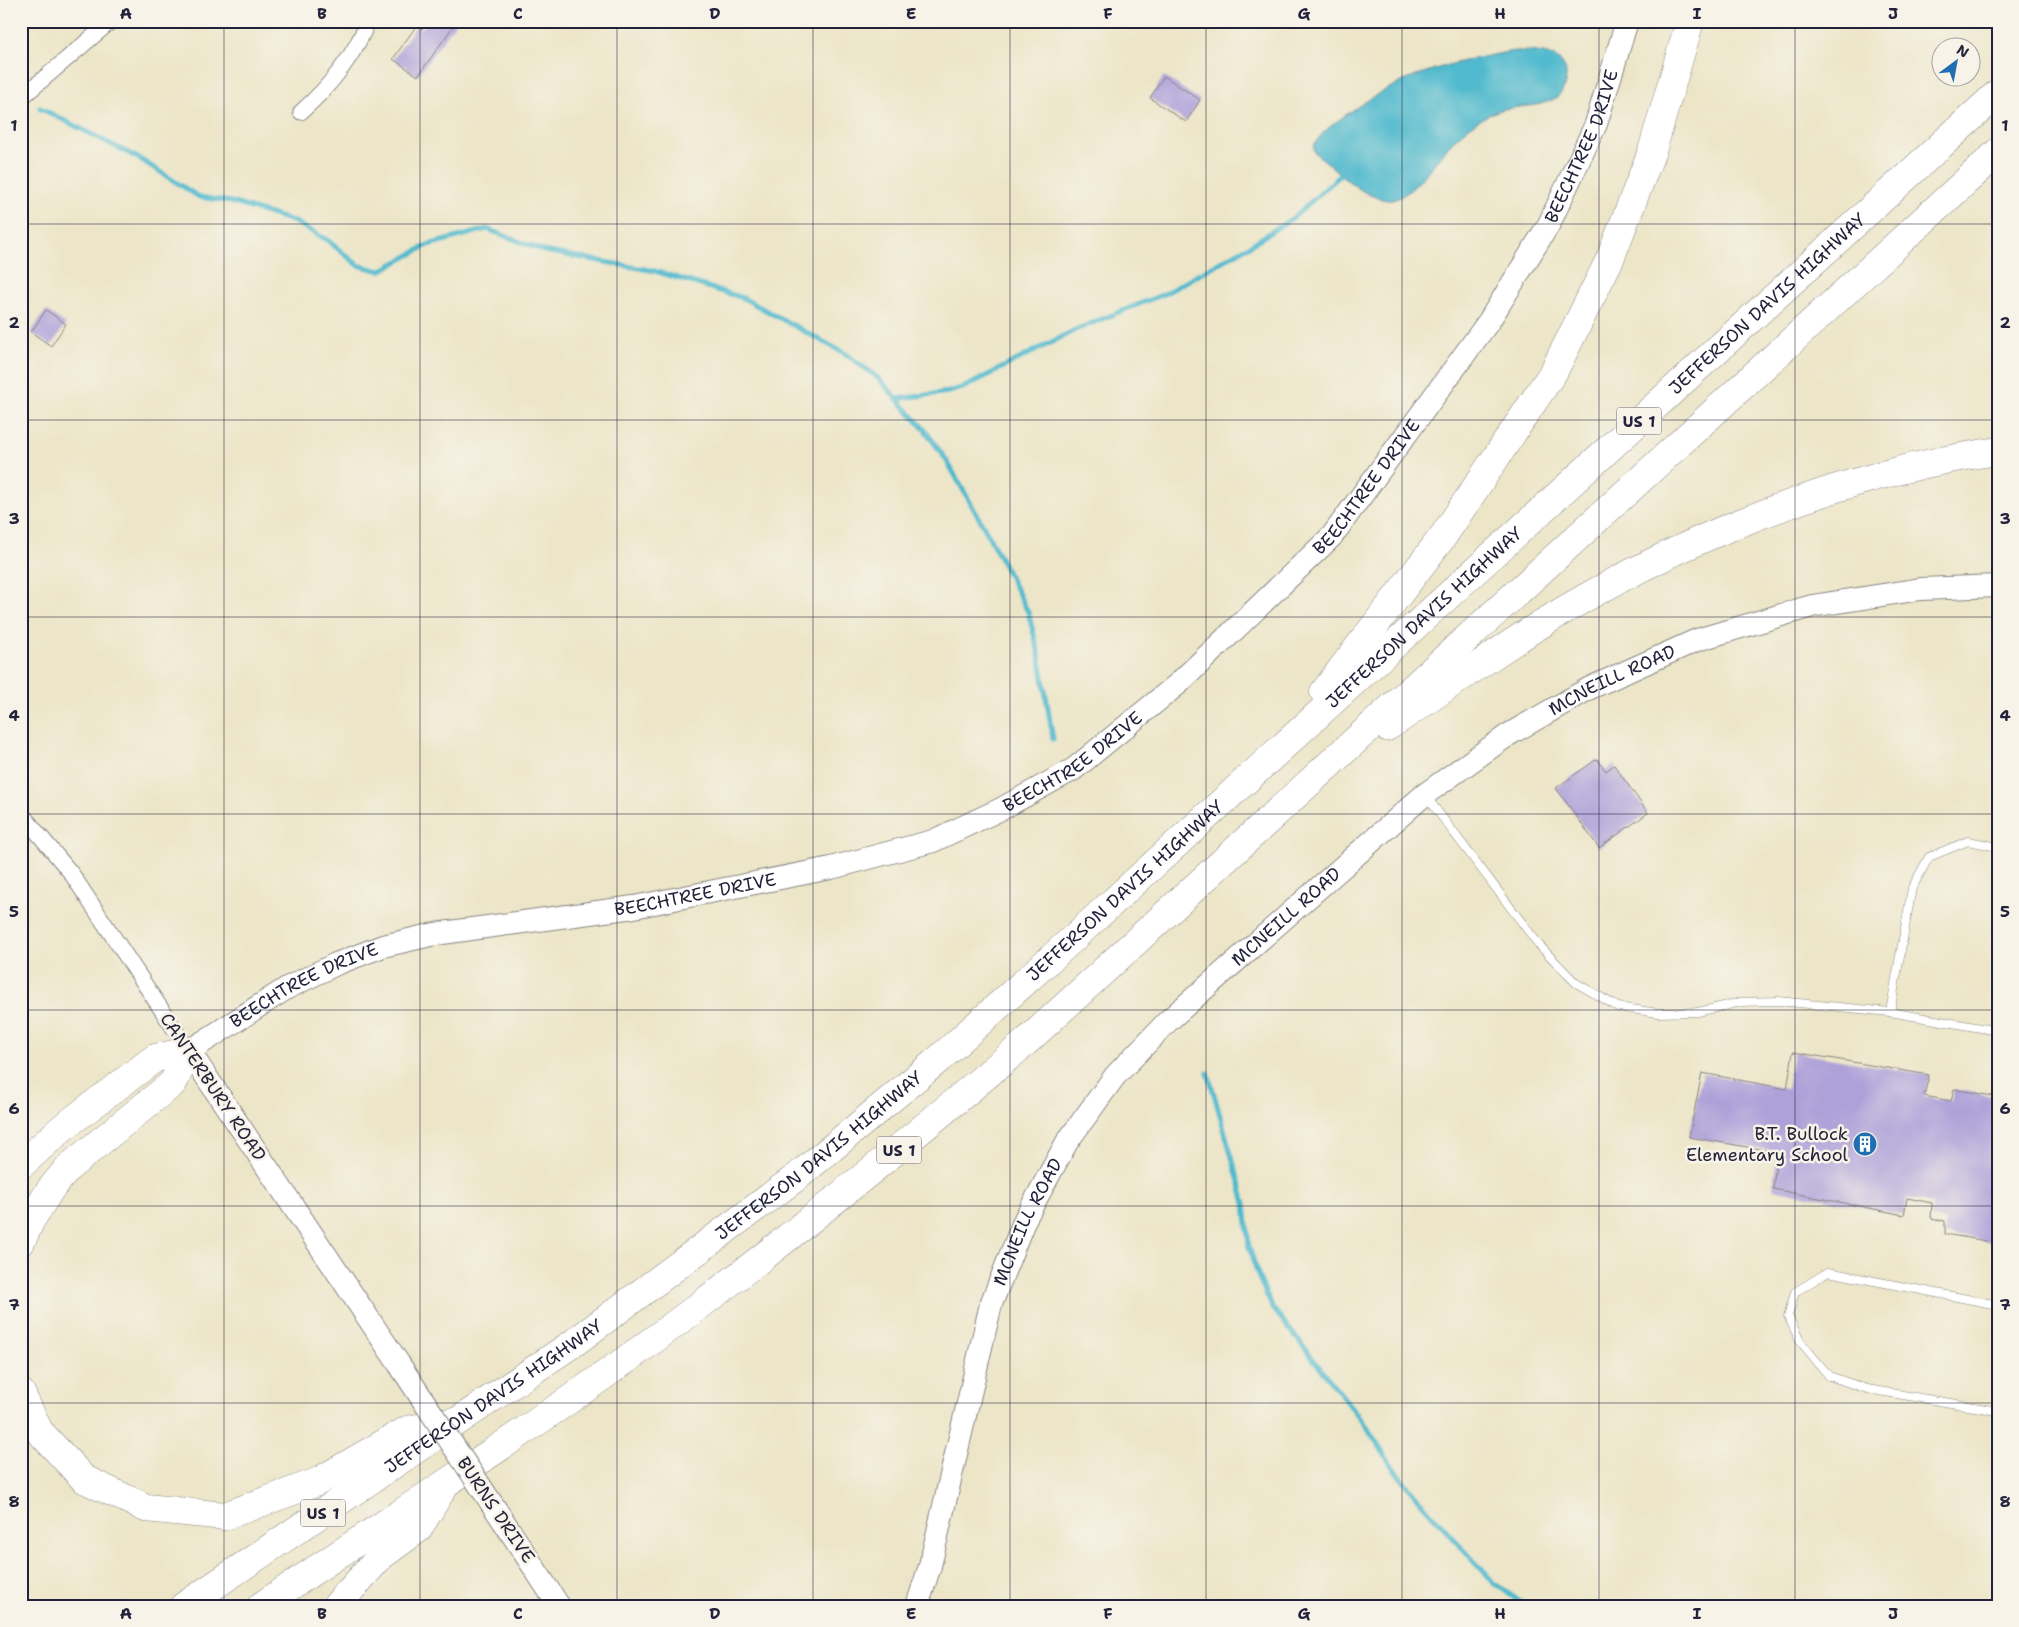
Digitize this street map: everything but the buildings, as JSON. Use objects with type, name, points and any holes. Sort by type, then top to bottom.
[{"type":"highway","points":[[1280,749],[1444,535],[1554,371],[1610,259],[1652,151],[1690,21]]},
{"type":"highway","name":"JEFFERSON DAVIS HIGHWAY","points":[[184,1606],[575,1342],[798,1176],[946,1052],[1998,93]]},
{"type":"highway","name":"US 1","points":[[261,1606],[562,1404],[690,1313],[876,1169],[1026,1042],[1255,833],[1315,775],[1998,152]]},
{"type":"highway","points":[[1315,775],[1538,626],[1601,590],[1684,548],[1764,514],[1828,491],[1903,470],[1963,456],[1998,451]]},
{"type":"highway","points":[[21,1165],[61,1129],[156,1058],[188,1051]]},
{"type":"highway","points":[[21,1242],[31,1220],[50,1190],[69,1167],[173,1083],[188,1051]]},
{"type":"highway","points":[[21,1393],[39,1431],[84,1479],[146,1508],[224,1516],[317,1482],[407,1430],[462,1420]]},
{"type":"highway","points":[[336,1606],[382,1556],[418,1529],[448,1482]]},
{"type":"street","points":[[21,98],[110,21]]},
{"type":"street","points":[[301,112],[340,71],[368,21]]},
{"type":"street","name":"BEECHTREE DRIVE","points":[[188,1051],[287,988],[336,964],[382,946],[435,934],[634,907],[831,868],[934,841],[1001,809],[1074,769],[1179,682],[1332,536],[1490,321],[1550,224],[1596,124],[1627,21]]},
{"type":"street","name":"MCNEILL ROAD","points":[[917,1606],[932,1556],[991,1304],[1025,1219],[1067,1142],[1115,1076],[1168,1021],[1424,795],[1516,730],[1590,688],[1697,640],[1812,606],[1921,589],[1998,586]]},
{"type":"street","name":"CANTERBURY ROAD","points":[[21,813],[71,873],[188,1051],[399,1364]]},
{"type":"street","name":"BURNS DRIVE","points":[[399,1364],[559,1606]]},
{"type":"lane","points":[[1424,795],[1539,945],[1576,984],[1618,1007],[1658,1012],[1698,1012],[1741,1002],[1778,1001],[1890,1012],[1998,1031]]},
{"type":"lane","points":[[1890,1012],[1912,888],[1929,857],[1968,841],[1998,847]]},
{"type":"lane","points":[[1998,1305],[1828,1272],[1795,1292],[1788,1316],[1800,1341],[1829,1376],[1867,1389],[1998,1411]]},
{"type":"water","points":[[1514,51],[1540,52],[1562,62],[1566,78],[1560,94],[1556,98],[1544,103],[1497,111],[1477,122],[1453,141],[1414,187],[1396,199],[1387,200],[1376,197],[1357,188],[1315,153],[1313,146],[1331,126],[1373,97],[1392,87],[1411,78],[1449,65]]},
{"type":"waterway","points":[[40,108],[140,159],[199,197],[231,202],[293,221],[327,240],[358,265],[380,271],[428,245],[487,229],[544,251],[655,271],[743,298],[846,354],[878,378],[925,430],[947,461],[984,527],[1028,612],[1039,654],[1053,739]]},
{"type":"waterway","points":[[896,399],[949,392],[965,387],[1075,330],[1164,294],[1249,246],[1294,217],[1345,171]]},
{"type":"waterway","points":[[1208,1073],[1245,1203],[1249,1247],[1259,1278],[1272,1307],[1367,1427],[1391,1465],[1419,1500],[1494,1583],[1526,1606]]},
{"type":"place","name":"B.T. Bullock Elementary School","points":[[1865,1144]]}]
